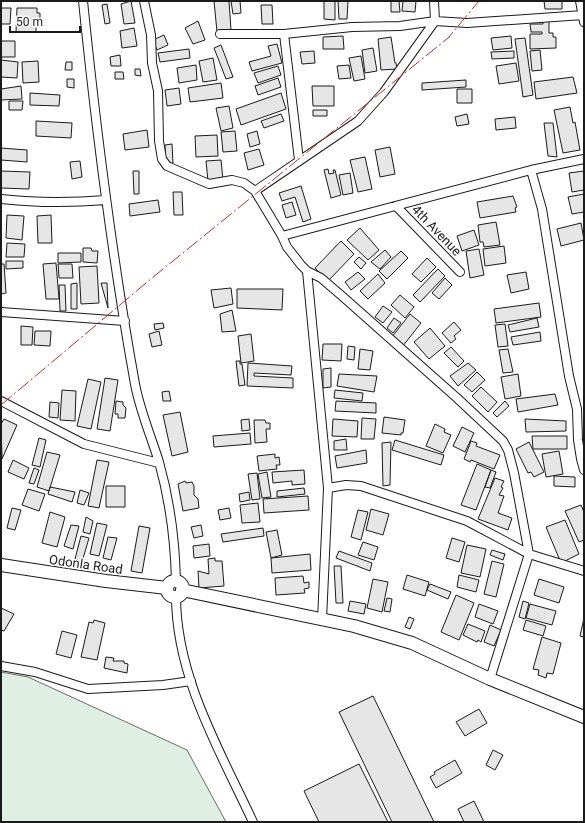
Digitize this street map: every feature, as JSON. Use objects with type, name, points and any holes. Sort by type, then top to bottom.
[{"type":"street","points":[[83,1],[106,200],[135,386],[159,463],[173,524],[176,612],[182,646],[191,681],[207,725],[253,822]]},
{"type":"street","points":[[144,1],[151,35],[152,63],[158,91],[159,141],[162,159],[167,166],[209,184],[232,180],[244,183],[255,191],[287,247],[307,271],[321,278],[337,291],[458,398],[503,441],[508,450],[514,473],[529,554],[490,679]]},
{"type":"street","points":[[255,191],[358,121],[384,92],[435,21],[434,1]]},
{"type":"street","points":[[220,34],[284,34],[352,28],[400,26],[435,21],[467,23],[583,18],[580,1]]},
{"type":"street","points":[[284,34],[299,160]]},
{"type":"street","points":[[282,236],[531,170],[584,159]]},
{"type":"street","points":[[531,170],[542,209],[569,376],[577,409],[580,459],[584,470]]},
{"type":"street","points":[[1,198],[32,202],[68,203],[106,200]]},
{"type":"street","name":"4th Avenue","points":[[396,206],[460,272]]},
{"type":"street","points":[[307,271],[328,488],[322,620]]},
{"type":"street","points":[[1,312],[125,321]]},
{"type":"street","points":[[1,401],[84,444],[159,463]]},
{"type":"street","points":[[328,488],[346,485],[361,486],[467,521],[529,554],[584,571]]},
{"type":"street","name":"Odonla Road","points":[[1,564],[106,582],[175,589],[354,626],[412,643],[490,679],[584,717]]},
{"type":"street","points":[[1,666],[35,672],[88,689],[163,686],[191,681]]},
{"type":"green space","points":[[1,672],[28,677],[187,750],[226,822],[1,822]]},
{"type":"building","points":[[131,1],[135,23],[124,24],[121,4]]},
{"type":"building","points":[[214,1],[229,1],[231,30],[217,32]]},
{"type":"building","points":[[231,1],[240,1],[241,13],[233,14]]},
{"type":"building","points":[[324,1],[335,1],[335,20],[324,19]]},
{"type":"building","points":[[338,1],[348,1],[347,19],[339,19]]},
{"type":"building","points":[[391,1],[399,1],[400,12],[391,12]]},
{"type":"building","points":[[403,1],[416,1],[415,12],[402,11]]},
{"type":"building","points":[[544,1],[562,1],[562,9],[545,9]]},
{"type":"building","points":[[107,4],[110,23],[105,24],[102,5]]},
{"type":"building","points":[[261,5],[272,5],[273,24],[262,24]]},
{"type":"building","points":[[1,8],[11,8],[10,24],[1,24]]},
{"type":"building","points":[[17,8],[37,8],[37,13],[40,13],[40,25],[36,24],[36,32],[16,32]]},
{"type":"building","points":[[198,21],[205,40],[193,44],[185,28]]},
{"type":"building","points":[[543,21],[549,21],[549,33],[553,33],[553,37],[556,37],[556,48],[530,49],[530,34],[542,34],[542,32],[531,32],[530,24],[543,24]]},
{"type":"building","points":[[134,28],[137,46],[122,48],[120,31]]},
{"type":"building","points":[[164,35],[168,45],[157,50],[153,40]]},
{"type":"building","points":[[343,36],[344,49],[323,49],[323,37]]},
{"type":"building","points":[[511,36],[512,48],[493,50],[491,38]]},
{"type":"building","points":[[391,37],[397,69],[381,70],[378,39]]},
{"type":"building","points":[[525,38],[533,95],[523,97],[515,39]]},
{"type":"building","points":[[1,41],[15,41],[15,57],[1,57]]},
{"type":"building","points":[[277,44],[282,63],[252,71],[249,62],[271,56],[268,46]]},
{"type":"building","points":[[221,45],[233,77],[226,79],[214,48]]},
{"type":"building","points":[[373,48],[377,71],[365,73],[362,50]]},
{"type":"building","points":[[189,49],[190,58],[160,62],[158,53]]},
{"type":"building","points":[[540,50],[542,70],[532,71],[530,51]]},
{"type":"building","points":[[314,51],[315,63],[302,64],[300,52]]},
{"type":"building","points":[[514,51],[514,58],[492,59],[491,52]]},
{"type":"building","points":[[120,55],[121,66],[111,66],[110,57]]},
{"type":"building","points":[[361,56],[365,79],[354,81],[349,58]]},
{"type":"building","points":[[213,58],[217,80],[203,82],[199,61]]},
{"type":"building","points":[[1,60],[18,62],[17,78],[1,77]]},
{"type":"building","points":[[38,61],[39,82],[23,83],[22,62]]},
{"type":"building","points":[[66,62],[72,62],[72,70],[65,70]]},
{"type":"building","points":[[516,63],[519,81],[499,84],[496,66]]},
{"type":"building","points":[[196,65],[197,80],[179,83],[177,68]]},
{"type":"building","points":[[349,65],[351,78],[339,79],[337,66]]},
{"type":"building","points":[[278,66],[281,75],[258,83],[254,73]]},
{"type":"building","points":[[135,69],[140,69],[141,76],[135,75]]},
{"type":"building","points":[[115,72],[123,72],[124,79],[115,79]]},
{"type":"building","points":[[573,77],[577,93],[536,99],[534,82]]},
{"type":"building","points":[[278,78],[281,87],[258,95],[255,86]]},
{"type":"building","points":[[67,79],[74,79],[74,88],[67,87]]},
{"type":"building","points":[[466,80],[466,87],[422,90],[422,83]]},
{"type":"building","points":[[221,83],[223,98],[190,102],[188,88]]},
{"type":"building","points":[[21,86],[22,99],[1,100],[1,89]]},
{"type":"building","points":[[312,86],[334,86],[334,106],[313,106]]},
{"type":"building","points":[[179,88],[181,104],[167,106],[165,90]]},
{"type":"building","points":[[457,89],[472,89],[472,103],[457,103]]},
{"type":"building","points":[[30,93],[60,95],[59,106],[30,105]]},
{"type":"building","points":[[281,93],[286,109],[241,125],[236,109]]},
{"type":"building","points":[[9,101],[23,101],[22,110],[9,110]]},
{"type":"building","points":[[229,106],[233,128],[221,131],[216,108]]},
{"type":"building","points":[[570,107],[573,123],[575,122],[580,150],[563,153],[554,110]]},
{"type":"building","points":[[313,110],[327,110],[327,116],[313,116]]},
{"type":"building","points":[[281,114],[284,121],[264,128],[261,121]]},
{"type":"building","points":[[467,114],[469,124],[457,126],[455,117]]},
{"type":"building","points":[[515,117],[516,128],[496,130],[495,119]]},
{"type":"building","points":[[36,121],[72,123],[71,138],[36,136]]},
{"type":"building","points":[[544,123],[553,123],[557,157],[548,156]]},
{"type":"building","points":[[147,130],[149,147],[125,150],[123,134]]},
{"type":"building","points":[[235,131],[237,151],[223,152],[221,132]]},
{"type":"building","points":[[257,131],[260,144],[250,147],[247,134]]},
{"type":"building","points":[[217,135],[218,156],[196,157],[195,136]]},
{"type":"building","points":[[172,144],[173,163],[166,164],[165,145]]},
{"type":"building","points":[[390,147],[395,174],[380,177],[375,150]]},
{"type":"building","points":[[1,148],[27,150],[27,162],[1,160]]},
{"type":"building","points":[[259,149],[264,165],[248,170],[244,153]]},
{"type":"building","points":[[365,157],[372,189],[358,192],[350,160]]},
{"type":"building","points":[[221,160],[223,180],[208,181],[206,161]]},
{"type":"building","points":[[80,161],[82,177],[72,179],[70,162]]},
{"type":"building","points":[[328,169],[329,174],[334,173],[333,170],[335,170],[341,195],[331,198],[324,170]]},
{"type":"building","points":[[1,171],[30,172],[29,189],[1,188]]},
{"type":"building","points":[[133,171],[139,171],[139,194],[134,194]]},
{"type":"building","points":[[584,171],[584,190],[572,192],[569,173]]},
{"type":"building","points":[[350,173],[353,193],[343,195],[339,175]]},
{"type":"building","points":[[301,186],[311,219],[303,222],[295,197],[282,201],[279,193]]},
{"type":"building","points":[[173,192],[182,192],[183,215],[174,215]]},
{"type":"building","points":[[584,194],[584,212],[572,214],[568,197]]},
{"type":"building","points":[[513,196],[517,207],[515,208],[516,212],[480,218],[477,202]]},
{"type":"building","points":[[158,200],[160,212],[130,216],[129,204]]},
{"type":"building","points":[[292,202],[296,215],[286,218],[282,205]]},
{"type":"building","points":[[7,215],[24,216],[22,240],[6,238]]},
{"type":"building","points":[[51,215],[52,243],[38,243],[37,216]]},
{"type":"building","points":[[496,222],[500,245],[484,247],[483,242],[480,242],[478,225]]},
{"type":"building","points":[[581,223],[584,240],[561,246],[557,229]]},
{"type":"building","points":[[360,228],[379,250],[368,260],[347,240]]},
{"type":"building","points":[[474,230],[479,245],[462,251],[457,236]]},
{"type":"building","points":[[341,241],[354,254],[328,281],[315,268]]},
{"type":"building","points":[[7,243],[25,244],[24,257],[6,257]]},
{"type":"building","points":[[504,246],[506,263],[485,266],[483,249]]},
{"type":"building","points":[[83,248],[91,248],[92,251],[98,251],[97,263],[83,262]]},
{"type":"building","points":[[479,249],[484,275],[470,278],[466,251]]},
{"type":"building","points":[[385,250],[391,257],[380,269],[371,262]]},
{"type":"building","points":[[401,251],[408,258],[387,279],[379,271]]},
{"type":"building","points":[[58,253],[81,253],[81,262],[58,263]]},
{"type":"building","points":[[359,257],[366,263],[361,269],[354,262]]},
{"type":"building","points":[[427,258],[436,267],[421,282],[412,274]]},
{"type":"building","points":[[6,261],[23,261],[23,268],[6,269]]},
{"type":"building","points":[[56,263],[59,299],[46,299],[43,264]]},
{"type":"building","points":[[1,264],[4,264],[6,293],[1,294]]},
{"type":"building","points":[[58,264],[72,264],[73,278],[59,278]]},
{"type":"building","points":[[97,266],[99,303],[81,304],[79,267]]},
{"type":"building","points":[[438,269],[445,276],[420,302],[413,295]]},
{"type":"building","points":[[358,272],[365,279],[351,290],[345,282]]},
{"type":"building","points":[[526,272],[529,289],[511,293],[507,275]]},
{"type":"building","points":[[378,274],[385,283],[368,299],[360,291]]},
{"type":"building","points":[[445,278],[452,285],[439,299],[432,293]]},
{"type":"building","points":[[77,283],[77,309],[71,309],[71,284]]},
{"type":"building","points":[[101,283],[107,283],[108,308]]},
{"type":"building","points":[[59,285],[65,285],[66,311],[60,311]]},
{"type":"building","points":[[231,288],[233,304],[214,308],[211,290]]},
{"type":"building","points":[[237,289],[283,289],[282,310],[237,308]]},
{"type":"building","points":[[400,295],[414,307],[405,318],[391,305]]},
{"type":"building","points":[[539,303],[541,317],[496,323],[494,309]]},
{"type":"building","points":[[383,306],[392,312],[383,323],[375,317]]},
{"type":"building","points":[[232,310],[236,331],[222,332],[220,314]]},
{"type":"building","points":[[410,314],[421,323],[402,347],[391,338]]},
{"type":"building","points":[[394,318],[401,323],[393,333],[387,328]]},
{"type":"building","points":[[537,318],[539,327],[510,332],[508,325]]},
{"type":"building","points":[[454,322],[461,330],[454,336],[456,339],[451,343],[442,333]]},
{"type":"building","points":[[163,323],[164,328],[155,330],[154,324]]},
{"type":"building","points":[[505,324],[508,346],[498,347],[495,325]]},
{"type":"building","points":[[21,326],[33,327],[32,345],[21,345]]},
{"type":"building","points":[[430,328],[445,346],[429,359],[414,342]]},
{"type":"building","points":[[35,331],[51,331],[50,346],[34,345]]},
{"type":"building","points":[[159,331],[162,345],[152,347],[149,334]]},
{"type":"building","points":[[540,332],[541,341],[513,345],[511,337]]},
{"type":"building","points":[[251,334],[254,361],[241,363],[238,336]]},
{"type":"building","points":[[323,344],[342,344],[341,361],[322,360]]},
{"type":"building","points":[[348,346],[355,347],[354,360],[347,359]]},
{"type":"building","points":[[451,347],[464,361],[458,367],[444,353]]},
{"type":"building","points":[[360,349],[373,351],[370,370],[358,369]]},
{"type":"building","points":[[508,349],[513,372],[503,373],[499,350]]},
{"type":"building","points":[[236,361],[240,361],[240,364],[242,364],[245,385],[239,386]]},
{"type":"building","points":[[248,363],[292,366],[291,375],[254,373],[254,376],[293,378],[293,388],[247,386]]},
{"type":"building","points":[[468,363],[476,370],[458,386],[450,376]]},
{"type":"building","points":[[331,368],[331,387],[323,388],[323,369]]},
{"type":"building","points":[[477,372],[485,380],[472,392],[464,385]]},
{"type":"building","points":[[339,374],[377,376],[374,392],[337,386]]},
{"type":"building","points":[[518,374],[521,396],[505,399],[501,377]]},
{"type":"building","points":[[105,378],[118,380],[110,431],[97,429]]},
{"type":"building","points":[[88,379],[101,382],[91,429],[77,426]]},
{"type":"building","points":[[481,387],[497,402],[488,412],[472,396]]},
{"type":"building","points":[[62,390],[76,391],[75,421],[60,420]]},
{"type":"building","points":[[335,390],[363,393],[362,401],[334,398]]},
{"type":"building","points":[[169,391],[171,401],[163,401],[162,392]]},
{"type":"building","points":[[555,394],[558,405],[518,412],[516,399]]},
{"type":"building","points":[[116,401],[123,402],[123,405],[126,408],[125,418],[118,418],[118,414],[115,414]]},
{"type":"building","points":[[336,401],[376,403],[376,413],[335,411]]},
{"type":"building","points":[[505,401],[509,406],[497,417],[493,413]]},
{"type":"building","points":[[50,402],[59,403],[58,418],[49,417]]},
{"type":"building","points":[[180,412],[188,452],[172,456],[163,415]]},
{"type":"building","points":[[384,417],[405,420],[403,433],[401,433],[401,435],[382,433]]},
{"type":"building","points":[[362,418],[376,419],[374,439],[361,439]]},
{"type":"building","points":[[4,419],[17,425],[2,459],[1,424]]},
{"type":"building","points":[[249,419],[250,430],[242,431],[241,420]]},
{"type":"building","points":[[333,419],[358,421],[357,437],[332,436]]},
{"type":"building","points":[[525,419],[566,421],[566,431],[526,432]]},
{"type":"building","points":[[254,420],[265,420],[266,423],[270,423],[270,429],[266,429],[267,442],[255,443]]},
{"type":"building","points":[[435,424],[445,429],[444,432],[451,435],[443,453],[426,446]]},
{"type":"building","points":[[462,427],[474,433],[465,452],[453,446]]},
{"type":"building","points":[[250,433],[251,444],[214,447],[213,436]]},
{"type":"building","points":[[532,436],[567,436],[567,449],[533,449]]},
{"type":"building","points":[[39,438],[46,440],[40,467],[32,465]]},
{"type":"building","points":[[346,439],[347,450],[334,450],[334,441]]},
{"type":"building","points":[[395,440],[444,455],[441,465],[392,450]]},
{"type":"building","points":[[471,441],[477,443],[476,446],[500,455],[494,469],[471,460],[470,462],[464,459]]},
{"type":"building","points":[[391,442],[390,485],[383,486],[382,443]]},
{"type":"building","points":[[529,442],[544,472],[534,477],[531,472],[528,473],[516,449]]},
{"type":"building","points":[[366,450],[367,463],[337,468],[335,456]]},
{"type":"building","points":[[559,451],[563,474],[546,477],[542,454]]},
{"type":"building","points":[[47,452],[60,455],[49,491],[37,487]]},
{"type":"building","points":[[275,454],[275,458],[279,457],[280,465],[276,465],[277,469],[259,471],[257,456]]},
{"type":"building","points":[[13,460],[29,468],[24,479],[8,472]]},
{"type":"building","points":[[97,460],[109,462],[99,508],[88,506]]},
{"type":"building","points":[[477,464],[491,470],[476,510],[461,505]]},
{"type":"building","points":[[34,468],[39,470],[34,484],[29,483]]},
{"type":"building","points":[[304,470],[305,484],[292,485],[292,481],[273,483],[272,472]]},
{"type":"building","points":[[491,470],[496,472],[490,488],[485,487]]},
{"type":"building","points":[[267,472],[271,497],[262,498],[258,474]]},
{"type":"building","points":[[257,473],[260,499],[252,500],[248,474]]},
{"type":"building","points":[[554,476],[575,477],[575,487],[554,486]]},
{"type":"building","points":[[495,478],[504,481],[501,487],[503,488],[499,495],[504,496],[498,513],[512,518],[508,530],[478,519]]},
{"type":"building","points":[[185,481],[186,483],[192,482],[194,486],[194,495],[198,499],[199,508],[183,511],[178,484]]},
{"type":"building","points":[[106,486],[125,486],[125,507],[106,507]]},
{"type":"building","points":[[50,487],[75,492],[72,502],[48,494]]},
{"type":"building","points":[[304,488],[305,494],[277,497],[277,491]]},
{"type":"building","points":[[28,489],[45,494],[39,511],[22,505]]},
{"type":"building","points":[[80,490],[89,493],[84,505],[77,503]]},
{"type":"building","points":[[249,492],[250,500],[240,502],[239,494]]},
{"type":"building","points":[[308,496],[309,510],[264,513],[263,499]]},
{"type":"building","points":[[258,503],[260,522],[242,523],[240,505]]},
{"type":"building","points":[[581,505],[584,512],[584,540],[579,542],[565,511]]},
{"type":"building","points":[[12,508],[21,510],[15,530],[7,528]]},
{"type":"building","points":[[229,508],[231,518],[220,520],[218,510]]},
{"type":"building","points":[[371,509],[389,514],[383,535],[366,530]]},
{"type":"building","points":[[358,510],[368,512],[361,540],[351,537]]},
{"type":"building","points":[[50,512],[65,517],[57,547],[42,543]]},
{"type":"building","points":[[86,517],[93,521],[90,534],[83,532]]},
{"type":"building","points":[[565,520],[579,554],[561,563],[546,527]]},
{"type":"building","points":[[97,523],[107,525],[99,556],[90,554]]},
{"type":"building","points":[[71,525],[79,526],[73,549],[64,546]]},
{"type":"building","points":[[201,525],[203,536],[194,538],[191,527]]},
{"type":"building","points":[[139,526],[150,528],[142,573],[131,571]]},
{"type":"building","points":[[263,528],[264,536],[223,542],[221,534]]},
{"type":"building","points":[[277,530],[282,555],[271,558],[266,532]]},
{"type":"building","points":[[81,536],[89,538],[82,562],[75,559]]},
{"type":"building","points":[[108,537],[117,538],[111,560],[103,558]]},
{"type":"building","points":[[452,538],[465,542],[459,562],[446,558]]},
{"type":"building","points":[[363,542],[378,547],[374,560],[358,555]]},
{"type":"building","points":[[209,544],[210,556],[194,558],[193,546]]},
{"type":"building","points":[[467,545],[486,549],[480,577],[461,573]]},
{"type":"building","points":[[492,550],[505,554],[503,560],[490,555]]},
{"type":"building","points":[[339,551],[372,563],[370,571],[336,558]]},
{"type":"building","points":[[310,554],[311,570],[272,573],[271,558]]},
{"type":"building","points":[[215,558],[215,561],[222,561],[224,586],[199,588],[198,571],[209,574],[208,559]]},
{"type":"building","points":[[492,561],[504,564],[496,597],[484,594]]},
{"type":"building","points":[[334,566],[341,566],[343,603],[336,603]]},
{"type":"building","points":[[407,575],[429,582],[425,596],[403,589]]},
{"type":"building","points":[[459,575],[479,580],[476,592],[457,587]]},
{"type":"building","points":[[303,576],[304,583],[309,582],[309,588],[304,589],[305,593],[276,595],[275,578]]},
{"type":"building","points":[[373,579],[388,582],[382,612],[367,608]]},
{"type":"building","points":[[539,579],[564,587],[559,603],[534,595]]},
{"type":"building","points":[[430,584],[451,592],[448,599],[427,590]]},
{"type":"building","points":[[456,595],[474,603],[459,640],[441,632]]},
{"type":"building","points":[[387,598],[392,599],[390,612],[384,611]]},
{"type":"building","points":[[350,601],[366,604],[364,614],[348,611]]},
{"type":"building","points":[[523,601],[529,603],[525,619],[519,617]]},
{"type":"building","points":[[479,604],[498,611],[493,624],[475,617]]},
{"type":"building","points":[[530,604],[556,611],[552,625],[526,618]]},
{"type":"building","points":[[1,608],[14,614],[4,631],[1,630]]},
{"type":"building","points":[[409,617],[414,619],[410,629],[405,627]]},
{"type":"building","points":[[584,618],[584,635],[583,637],[580,636]]},
{"type":"building","points":[[94,620],[105,623],[97,660],[81,657],[89,622],[93,623]]},
{"type":"building","points":[[526,620],[546,626],[543,636],[523,630]]},
{"type":"building","points":[[468,624],[485,631],[481,642],[478,640],[477,642],[463,635]]},
{"type":"building","points":[[490,625],[501,630],[494,646],[484,642]]},
{"type":"building","points":[[62,631],[77,635],[71,658],[56,654]]},
{"type":"building","points":[[542,637],[561,643],[553,674],[547,673],[546,678],[538,675],[539,670],[533,669]]},
{"type":"building","points":[[106,657],[114,658],[113,661],[124,661],[124,663],[128,664],[127,673],[104,668]]},
{"type":"building","points":[[373,696],[434,822],[392,822],[339,712]]},
{"type":"building","points":[[479,709],[487,723],[465,736],[456,722]]},
{"type":"building","points":[[493,750],[503,755],[495,770],[486,765]]},
{"type":"building","points":[[455,760],[462,773],[436,788],[430,777],[435,774],[434,772]]},
{"type":"building","points":[[359,764],[388,822],[319,822],[304,791]]},
{"type":"building","points":[[474,801],[484,822],[464,822],[458,809]]},
{"type":"power","points":[[1,405],[152,278],[448,38],[479,1]]}]
